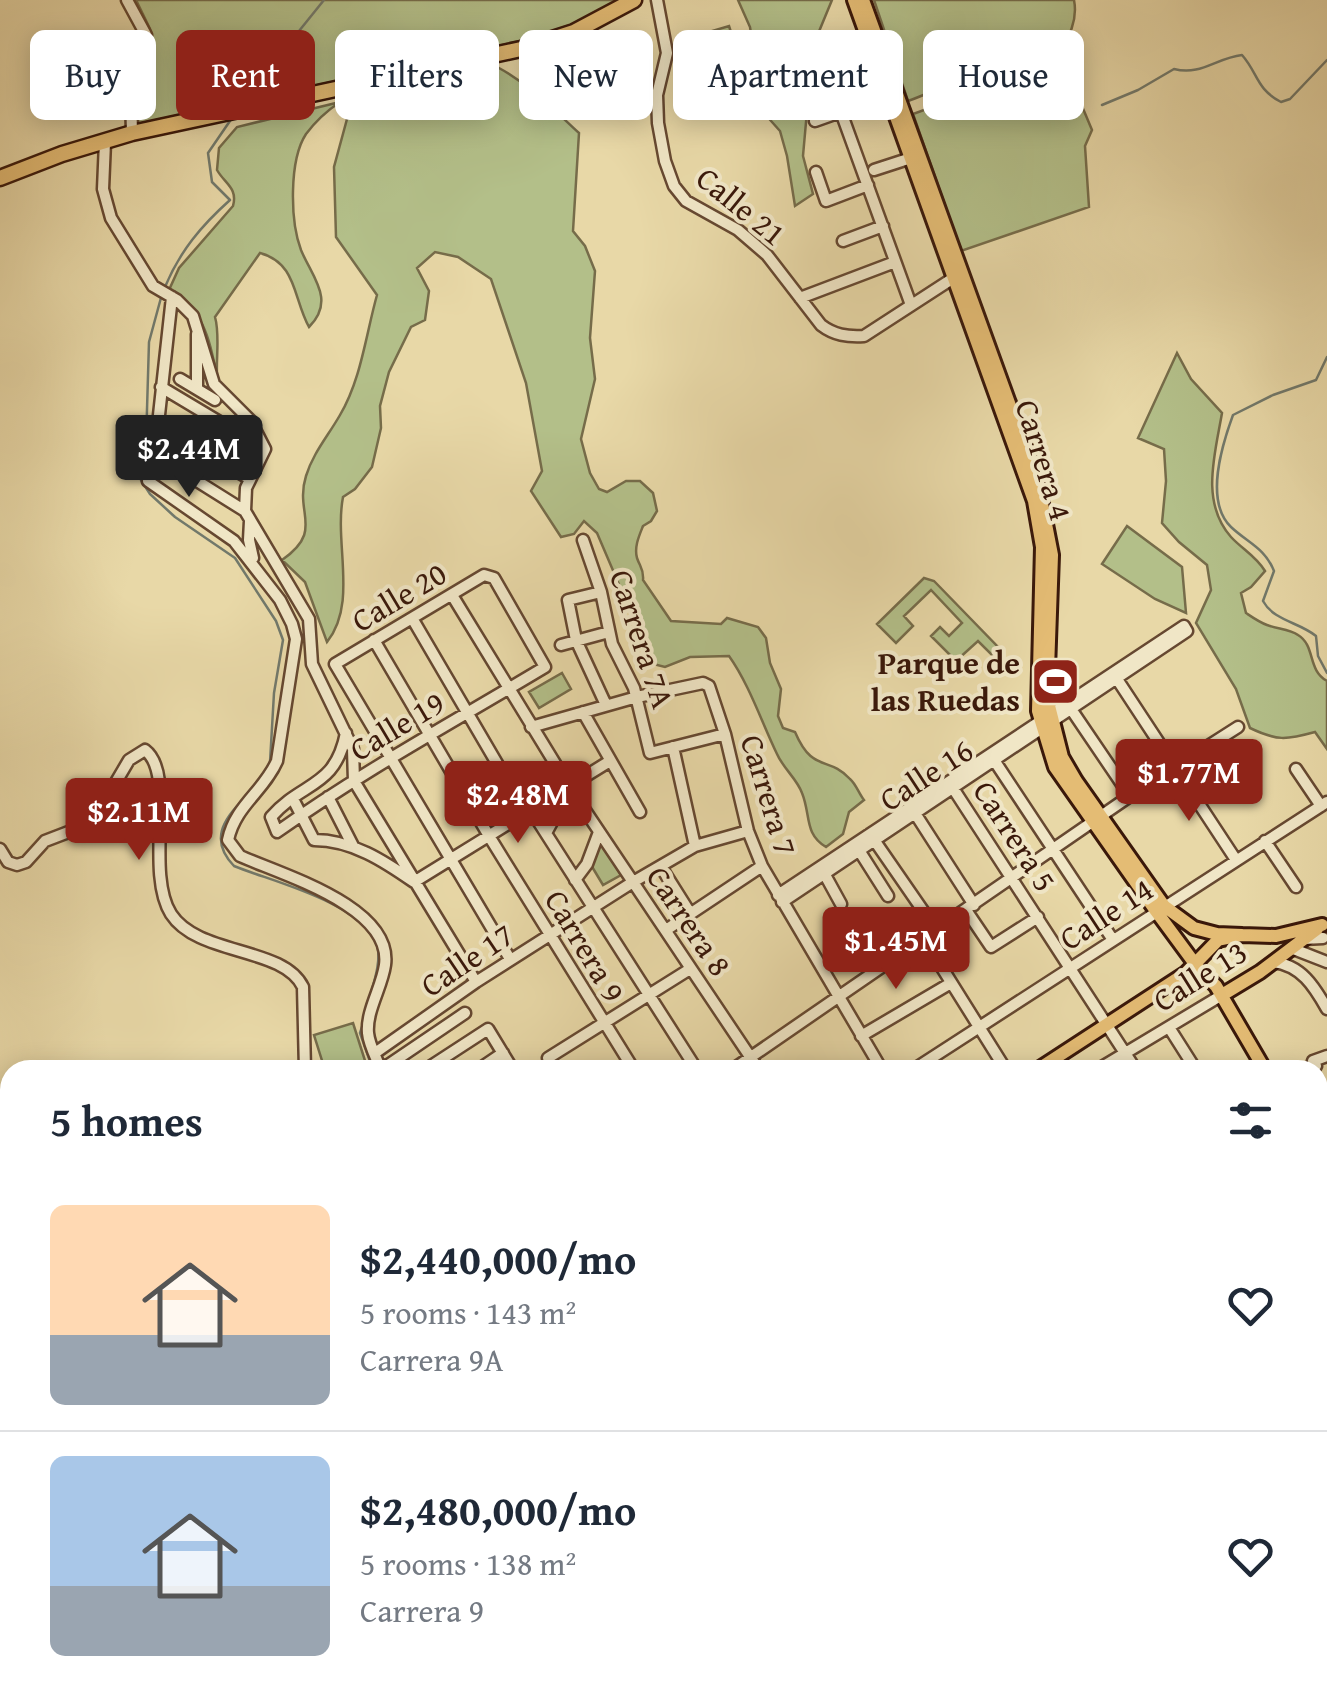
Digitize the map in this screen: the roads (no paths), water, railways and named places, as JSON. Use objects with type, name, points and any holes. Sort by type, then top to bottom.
[{"type":"highway","points":[[0,178],[132,133],[521,48],[574,32],[634,0]]},
{"type":"main road","name":"Carrera 4","points":[[854,0],[866,30]]},
{"type":"main road","name":"Carrera 4","points":[[863,0],[872,30]]},
{"type":"main road","name":"Carrera 4","points":[[900,120],[911,158],[959,274]]},
{"type":"main road","name":"Carrera 4","points":[[902,120],[1033,467],[1048,520],[1052,572],[1043,670],[1046,722],[1055,767],[1160,909],[1190,969],[1222,995],[1260,1060]]},
{"type":"main road","name":"Carrera 4","points":[[1160,909],[1194,928],[1217,934],[1262,936],[1324,928]]},
{"type":"main road","name":"Calle 13","points":[[1222,995],[1324,928]]},
{"type":"main road","points":[[1053,1060],[1190,969],[1218,940],[1242,935]]},
{"type":"main road","points":[[1262,936],[1275,948],[1273,962]]},
{"type":"street","points":[[127,0],[146,35],[131,93],[132,133]]},
{"type":"street","name":"Calle 21","points":[[655,4],[667,53],[657,95],[658,123],[674,186],[686,201],[746,236],[767,256],[821,326],[848,337],[864,336],[959,274]]},
{"type":"street","points":[[844,120],[911,305]]},
{"type":"street","points":[[105,142],[103,189],[107,209],[145,276],[193,316],[214,384],[250,420],[265,449]]},
{"type":"street","points":[[874,170],[911,158]]},
{"type":"street","points":[[816,172],[826,201],[868,185]]},
{"type":"street","points":[[842,241],[883,226]]},
{"type":"street","points":[[800,298],[895,262]]},
{"type":"street","points":[[166,294],[158,424],[148,481],[221,530],[254,562],[280,600],[296,640],[277,762],[232,822],[228,840],[240,856],[358,911],[376,928],[384,944],[386,964],[368,1034],[377,1060]]},
{"type":"street","points":[[197,328],[197,388]]},
{"type":"street","points":[[180,379],[215,400]]},
{"type":"street","points":[[161,387],[265,449]]},
{"type":"street","points":[[158,424],[250,479]]},
{"type":"street","points":[[254,562],[244,498],[265,449]]},
{"type":"street","points":[[154,454],[248,516],[303,606],[312,636],[312,664],[355,757],[354,782],[476,982]]},
{"type":"street","name":"Carrera 7A","points":[[583,540],[601,592],[609,632],[636,698],[650,753],[673,747],[695,846]]},
{"type":"street","name":"Calle 20","points":[[390,760],[334,664],[374,640],[490,575],[545,667]]},
{"type":"street","points":[[601,592],[568,600],[576,640],[606,705]]},
{"type":"street","name":"Carrera 8","points":[[452,595],[570,788],[752,1058]]},
{"type":"street","points":[[412,618],[529,812],[690,1060]]},
{"type":"street","name":"Calle 16","points":[[780,898],[912,809],[1046,722],[1071,709],[1187,632],[1184,626],[1046,722],[994,760],[951,784]]},
{"type":"street","points":[[560,645],[609,632]]},
{"type":"street","name":"Carrera 9","points":[[374,640],[627,1060]]},
{"type":"street","name":"Calle 19","points":[[293,799],[270,817],[278,832],[328,797],[545,667]]},
{"type":"street","points":[[1117,679],[1236,860]]},
{"type":"street","name":"Carrera 7","points":[[636,698],[709,686],[748,831],[762,866],[876,1060]]},
{"type":"street","points":[[531,727],[636,698]]},
{"type":"street","points":[[1071,709],[1130,796]]},
{"type":"street","points":[[582,712],[640,812]]},
{"type":"street","points":[[749,1060],[1130,796],[1238,727]]},
{"type":"street","points":[[346,733],[342,756],[331,772],[293,799],[314,840],[352,846],[391,865],[414,882]]},
{"type":"street","points":[[673,747],[725,734]]},
{"type":"street","points":[[0,849],[8,862],[17,865],[26,862],[45,841],[92,823],[128,760],[144,750],[158,766],[160,877],[170,913],[182,928],[298,976],[303,986],[305,1060]]},
{"type":"street","points":[[390,760],[510,959]]},
{"type":"street","points":[[994,760],[1113,940]]},
{"type":"street","points":[[414,882],[610,761]]},
{"type":"street","points":[[1296,770],[1324,804]]},
{"type":"street","name":"Carrera 5","points":[[951,784],[1130,1060]]},
{"type":"street","points":[[546,834],[570,788]]},
{"type":"street","points":[[328,797],[352,846]]},
{"type":"street","name":"Calle 14","points":[[929,1060],[1324,804]]},
{"type":"street","points":[[912,809],[991,947],[1038,918]]},
{"type":"street","name":"Calle 17","points":[[374,1053],[591,907],[695,846],[748,831]]},
{"type":"street","points":[[575,880],[588,864],[599,832]]},
{"type":"street","points":[[872,836],[936,931]]},
{"type":"street","points":[[1265,842],[1296,886]]},
{"type":"street","points":[[856,847],[888,896]]},
{"type":"street","name":"Calle 16","points":[[780,898],[824,873],[856,847]]},
{"type":"street","points":[[666,930],[762,866]]},
{"type":"street","points":[[662,867],[690,913]]},
{"type":"street","points":[[824,873],[842,904]]},
{"type":"street","points":[[924,939],[1000,1060]]},
{"type":"street","points":[[1297,944],[1327,962]]},
{"type":"street","points":[[1273,962],[1302,974],[1327,1008]]},
{"type":"street","points":[[548,1058],[690,969]]},
{"type":"street","points":[[861,1036],[951,983]]},
{"type":"street","name":"Calle 13","points":[[1114,1060],[1222,995]]},
{"type":"street","points":[[394,1060],[466,1012]]},
{"type":"street","points":[[442,1060],[488,1029],[507,1060]]},
{"type":"street","points":[[1170,1029],[1190,1060]]},
{"type":"street","points":[[404,1033],[422,1060]]},
{"type":"street","points":[[493,1060],[503,1053]]},
{"type":"waterway","points":[[300,30],[324,0]]},
{"type":"waterway","points":[[1102,105],[1174,69],[1192,70],[1242,55],[1262,86],[1281,102],[1290,99],[1327,60]]},
{"type":"waterway","points":[[165,287],[192,240],[230,200],[212,182],[208,153],[231,120]]},
{"type":"waterway","points":[[162,294],[149,342],[141,480],[175,517],[235,558],[276,621],[283,640],[274,693],[270,762],[265,773]]},
{"type":"waterway","points":[[1327,357],[1316,380],[1233,415],[1220,457],[1217,488],[1223,516],[1261,551],[1274,571],[1263,601],[1280,617],[1316,636],[1318,656],[1327,673]]},
{"type":"waterway","points":[[245,798],[230,814],[222,831],[222,848],[227,857],[234,866],[333,904],[366,928],[378,950],[376,977],[366,1011]]},
{"type":"waterway","points":[[363,1024],[360,1033],[369,1060]]},
{"type":"place","name":"Parque de las Ruedas","points":[[1055,681]]}]
